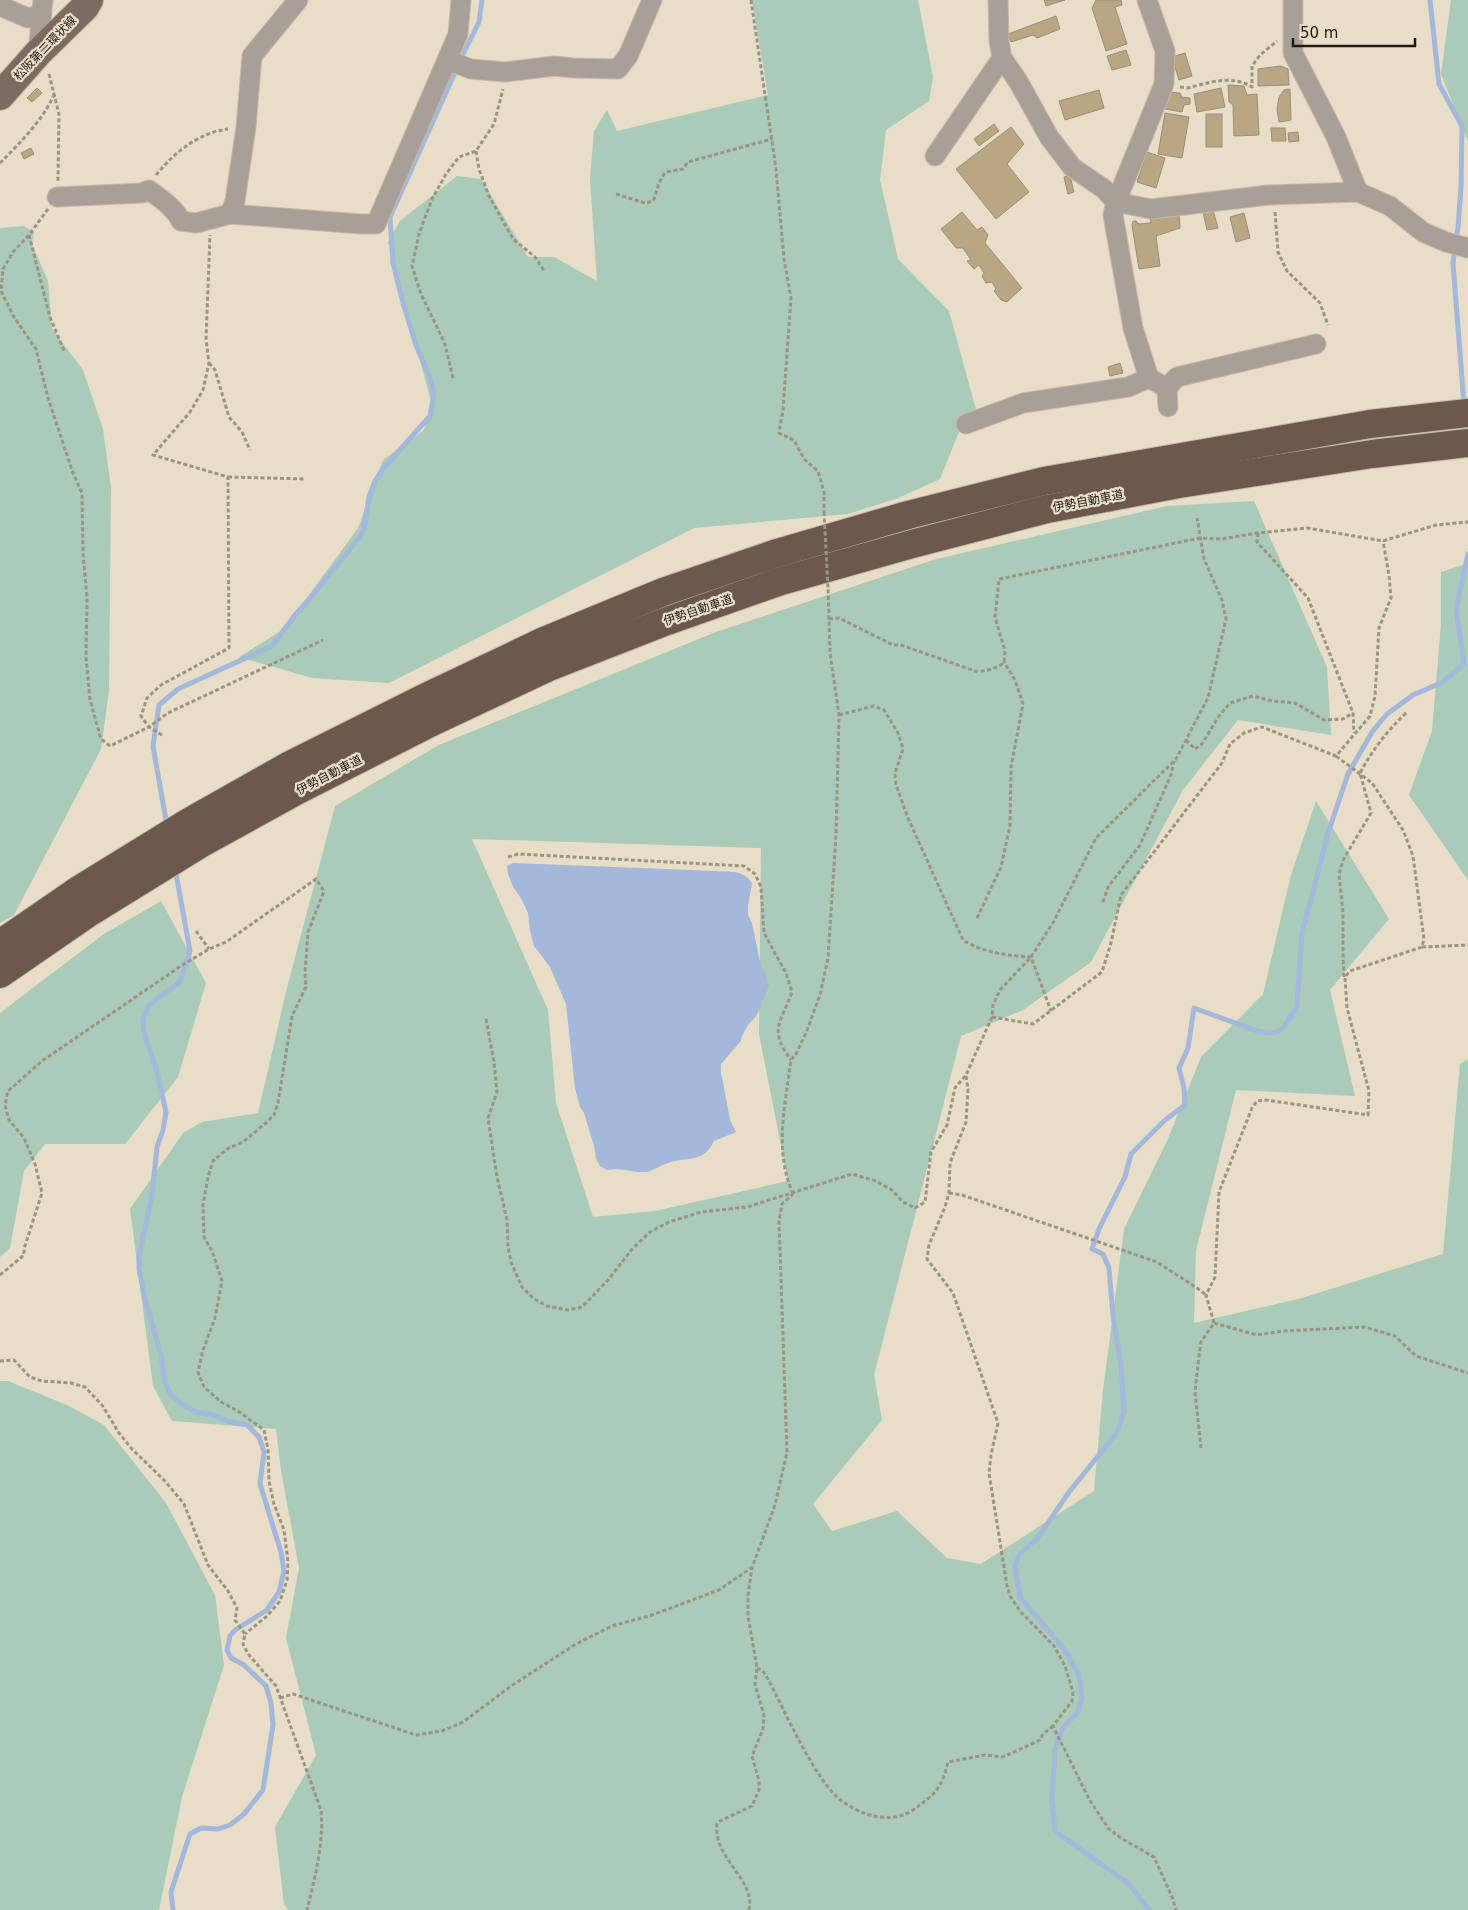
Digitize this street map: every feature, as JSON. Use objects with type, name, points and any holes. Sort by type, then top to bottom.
[{"type":"highway","name":"伊勢自動車道","points":[[0,944],[77,891],[189,822],[290,765],[544,641],[663,592],[774,554],[898,518],[1044,480],[1361,425],[1468,413]]},
{"type":"highway","name":"伊勢自動車道","points":[[0,974],[140,880],[200,844],[298,790],[432,722],[549,667],[667,621],[791,578],[1047,508],[1179,484],[1372,454],[1468,443]]},
{"type":"main road","name":"松阪第二環状線","points":[[0,96],[38,53],[90,0]]},
{"type":"street","points":[[230,214],[235,201],[246,127],[252,56],[298,0]]},
{"type":"street","points":[[57,197],[142,193],[149,190],[166,202],[178,214],[181,221],[196,223],[230,214],[376,224],[458,34],[461,0]]},
{"type":"street","points":[[447,60],[471,69],[505,72],[554,66],[618,69],[628,56],[652,0]]},
{"type":"street","points":[[998,0],[999,41],[1002,58],[1018,81],[1049,137],[1072,168],[1104,188],[1116,202],[1150,209],[1268,195],[1358,192],[1390,206],[1424,232],[1446,242],[1468,248]]},
{"type":"street","points":[[1147,0],[1165,51],[1164,84],[1116,202],[1113,215],[1133,328],[1149,378],[1167,388]]},
{"type":"street","points":[[1293,0],[1293,53],[1336,137],[1358,192]]},
{"type":"street","points":[[0,6],[28,18],[42,7]]},
{"type":"street","points":[[38,53],[42,7]]},
{"type":"street","points":[[935,156],[1002,58]]},
{"type":"street","points":[[1168,407],[1167,388],[1177,377],[1316,344]]},
{"type":"street","points":[[966,424],[1023,403],[1128,386],[1149,378]]},
{"type":"path","points":[[751,0],[772,139],[784,259],[791,298],[783,410],[779,433],[794,440],[804,459],[818,471],[824,492],[830,653],[839,715],[836,835],[828,958],[820,995],[806,1033],[791,1060],[781,1136],[788,1181],[793,1194]]},
{"type":"path","points":[[1164,84],[1187,88],[1225,79],[1245,83],[1252,87],[1252,66],[1260,55],[1279,39]]},
{"type":"path","points":[[38,53],[48,68],[58,114],[57,197],[3,269],[2,292],[14,317],[36,349],[48,398],[73,473],[82,493],[83,553],[87,598],[86,657],[90,700],[101,739],[110,746],[149,727],[168,713],[323,640]]},
{"type":"path","points":[[453,378],[445,344],[421,294],[412,266],[419,234],[432,199],[446,174],[459,157],[476,151],[494,124],[503,92],[505,72]]},
{"type":"path","points":[[0,163],[21,142],[43,114],[54,94]]},
{"type":"path","points":[[149,190],[147,186],[165,164],[199,137],[217,131],[246,127]]},
{"type":"path","points":[[616,194],[645,203],[653,202],[659,181],[666,172],[683,170],[688,162],[772,139]]},
{"type":"path","points":[[476,151],[479,169],[489,196],[513,239],[534,257],[545,272]]},
{"type":"path","points":[[1268,195],[1275,209],[1278,252],[1287,271],[1320,302],[1328,326]]},
{"type":"path","points":[[211,220],[206,339],[208,363],[203,390],[190,412],[153,455],[228,477],[305,480]]},
{"type":"path","points":[[29,235],[50,317],[65,353]]},
{"type":"path","points":[[208,363],[215,370],[229,417],[242,432],[250,450]]},
{"type":"path","points":[[162,735],[149,727],[141,716],[146,698],[161,685],[229,648],[228,477]]},
{"type":"path","points":[[486,1019],[494,1062],[497,1092],[488,1118],[497,1177],[507,1220],[508,1247],[511,1262],[522,1287],[534,1299],[548,1306],[568,1310],[582,1306],[608,1280],[633,1248],[650,1232],[669,1222],[701,1212],[747,1207],[852,1174],[876,1181],[892,1190],[904,1202],[915,1208],[925,1202],[931,1152],[947,1126],[955,1088],[966,1075],[992,1017],[1000,990],[1031,957],[1054,920],[1096,838],[1174,761],[1208,698],[1226,618],[1222,600],[1204,559],[1197,518]]},
{"type":"path","points":[[976,918],[1001,867],[1010,826],[1011,767],[1023,704],[1015,680],[1004,662],[1005,651],[995,617],[999,579],[1200,538],[1221,539],[1306,528],[1383,541],[1436,525],[1468,522]]},
{"type":"path","points":[[1258,533],[1257,542],[1308,598],[1353,713],[1354,733]]},
{"type":"path","points":[[1336,756],[1370,716],[1375,696],[1379,628],[1391,598],[1390,575],[1383,541]]},
{"type":"path","points":[[829,619],[839,618],[893,645],[901,645],[975,671],[982,672],[1002,665],[1004,662]]},
{"type":"path","points":[[1186,740],[1195,749],[1202,744],[1219,716],[1230,703],[1253,696],[1272,701],[1296,703],[1324,720],[1343,719],[1353,713]]},
{"type":"path","points":[[839,715],[874,706],[884,710],[898,733],[903,749],[895,773],[896,785],[908,818],[964,940],[972,946],[1018,957],[1031,957]]},
{"type":"path","points":[[1206,1295],[1215,1277],[1219,1192],[1252,1108],[1257,1101],[1266,1100],[1368,1115],[1369,1090],[1347,1008],[1343,955],[1343,912],[1339,874],[1343,860],[1372,812],[1360,773],[1373,749],[1389,729],[1407,712]]},
{"type":"path","points":[[992,1017],[1033,1024],[1102,972],[1111,943],[1121,896],[1222,764],[1230,744],[1244,733],[1262,727],[1336,756],[1372,783],[1403,830],[1413,856],[1424,939],[1422,947]]},
{"type":"path","points":[[1103,902],[1108,887],[1140,845],[1171,775],[1174,761]]},
{"type":"path","points":[[508,857],[518,854],[744,866],[755,874],[761,887],[764,932],[786,974],[792,992],[779,1022],[778,1039],[791,1060]]},
{"type":"path","points":[[0,1275],[24,1255],[24,1249],[42,1193],[35,1164],[24,1138],[9,1120],[5,1105],[8,1090],[42,1061],[181,966],[208,949],[226,942],[316,879],[324,891],[308,932],[305,973],[306,987],[292,1016],[278,1103],[274,1115],[243,1142],[228,1149],[213,1161],[208,1177],[203,1205],[204,1237],[212,1251],[222,1281],[215,1318],[202,1350],[198,1372],[204,1387],[221,1402],[238,1411],[264,1430],[268,1449],[269,1482],[274,1504],[284,1530],[288,1562],[287,1580],[280,1601],[267,1616],[245,1634],[243,1644],[248,1654],[276,1686],[321,1810],[323,1830],[320,1855],[308,1910]]},
{"type":"path","points":[[196,931],[208,949]]},
{"type":"path","points":[[1344,977],[1350,971],[1422,947],[1468,945]]},
{"type":"path","points":[[1031,957],[1051,1010]]},
{"type":"path","points":[[757,1668],[763,1671],[770,1681],[820,1777],[841,1801],[870,1816],[887,1818],[907,1814],[935,1793],[943,1780],[948,1762],[985,1755],[1003,1757],[1040,1740],[1072,1701],[1073,1692],[1065,1666],[1054,1646],[1020,1611],[1010,1596],[989,1473],[998,1424],[953,1293],[927,1259],[929,1245],[949,1193],[950,1163],[966,1122],[968,1089],[966,1075]]},
{"type":"path","points":[[949,1193],[1157,1262],[1206,1295],[1214,1323]]},
{"type":"path","points":[[749,1910],[749,1891],[719,1846],[716,1833],[717,1824],[720,1821],[752,1806],[759,1790],[759,1781],[752,1756],[763,1729],[764,1715],[755,1684],[757,1668],[748,1616],[748,1595],[752,1568],[775,1505],[787,1452],[779,1220],[782,1204],[793,1194]]},
{"type":"path","points":[[1214,1323],[1257,1335],[1283,1331],[1365,1326],[1395,1336],[1416,1356],[1468,1373]]},
{"type":"path","points":[[1201,1448],[1195,1392],[1201,1342],[1214,1323]]},
{"type":"path","points":[[0,1361],[14,1360],[30,1377],[42,1382],[71,1383],[85,1387],[102,1405],[128,1444],[165,1481],[184,1504],[208,1565],[228,1591],[237,1608],[235,1620],[245,1634]]},
{"type":"path","points":[[280,1698],[293,1694],[416,1735],[442,1731],[463,1722],[511,1686],[576,1644],[612,1626],[652,1615],[719,1590],[752,1568]]},
{"type":"path","points":[[1053,1726],[1089,1800],[1108,1828],[1154,1858],[1176,1910]]},
{"type":"green space","points":[[752,0],[918,0],[933,77],[929,101],[886,130],[880,180],[898,259],[949,311],[977,413],[959,432],[940,479],[896,499],[848,514],[694,528],[389,683],[312,678],[239,657],[284,629],[358,528],[383,460],[423,431],[433,408],[388,242],[400,221],[457,176],[481,179],[528,257],[554,257],[597,281],[590,178],[594,131],[607,110],[617,131],[768,95]]},
{"type":"green space","points":[[1451,0],[1468,0],[1468,142],[1441,74]]},
{"type":"green space","points":[[23,226],[34,232],[32,244],[48,281],[52,329],[83,370],[103,429],[111,488],[109,691],[101,749],[14,915],[0,923],[0,228]]},
{"type":"green space","points":[[1254,501],[1327,667],[1331,735],[1238,720],[1183,790],[1091,962],[1023,1010],[961,1036],[874,1375],[882,1420],[813,1504],[832,1531],[897,1511],[947,1558],[981,1564],[1094,1491],[1103,1390],[1124,1229],[1167,1141],[1201,1057],[1263,994],[1291,875],[1316,801],[1389,919],[1330,990],[1355,1096],[1236,1090],[1196,1251],[1194,1323],[1302,1298],[1443,1254],[1460,1064],[1468,1059],[1468,1910],[288,1910],[284,1904],[275,1827],[316,1755],[286,1638],[299,1568],[281,1471],[276,1429],[172,1421],[153,1386],[130,1209],[183,1133],[202,1122],[258,1113],[287,988],[335,806],[439,745],[716,632],[936,559],[1167,506]],"holes":[[[472,839],[761,848],[759,1034],[788,1181],[655,1211],[593,1217],[556,1103],[548,1010]]]},
{"type":"green space","points":[[1468,563],[1468,880],[1409,795],[1432,731],[1441,624],[1441,572]]},
{"type":"green space","points":[[161,901],[206,983],[178,1077],[125,1144],[45,1144],[24,1171],[10,1248],[0,1257],[0,1013],[104,934]]},
{"type":"green space","points":[[0,1381],[8,1381],[69,1406],[104,1425],[166,1503],[215,1595],[224,1665],[182,1797],[159,1910],[0,1910]]},
{"type":"water","points":[[513,863],[726,871],[736,872],[749,879],[752,883],[748,915],[752,923],[761,967],[766,974],[769,986],[757,1015],[748,1025],[741,1041],[721,1064],[730,1120],[736,1132],[714,1141],[710,1148],[700,1156],[668,1163],[649,1171],[607,1170],[600,1166],[575,1088],[566,1004],[550,967],[534,946],[528,913],[508,874],[507,866]]},
{"type":"building","points":[[1044,0],[1065,0],[1046,6]]},
{"type":"building","points":[[1096,0],[1121,0],[1122,5],[1115,7],[1127,44],[1106,51],[1092,8]]},
{"type":"building","points":[[1056,16],[1060,29],[1037,38],[1033,35],[1011,42],[1008,34]]},
{"type":"building","points":[[1126,50],[1131,65],[1112,70],[1107,56]]},
{"type":"building","points":[[1185,53],[1192,76],[1179,80],[1172,57]]},
{"type":"building","points":[[1281,66],[1288,69],[1289,85],[1258,86],[1258,69]]},
{"type":"building","points":[[1228,85],[1244,86],[1247,95],[1257,94],[1259,135],[1234,136],[1233,105],[1229,102]]},
{"type":"building","points":[[37,88],[42,93],[32,102],[27,98]]},
{"type":"building","points":[[1221,88],[1225,107],[1197,112],[1194,94]]},
{"type":"building","points":[[1290,89],[1291,120],[1279,122],[1277,109],[1279,97],[1284,90]]},
{"type":"building","points":[[1099,90],[1104,108],[1065,120],[1059,101]]},
{"type":"building","points":[[1168,92],[1180,93],[1182,97],[1190,98],[1190,104],[1184,105],[1182,112],[1165,109]]},
{"type":"building","points":[[1165,113],[1189,117],[1182,158],[1158,154]]},
{"type":"building","points":[[1206,114],[1222,114],[1222,147],[1206,147]]},
{"type":"building","points":[[994,124],[999,131],[979,146],[974,139]]},
{"type":"building","points":[[1011,127],[1024,144],[1007,164],[1029,192],[996,219],[956,169]]},
{"type":"building","points":[[1271,128],[1285,128],[1286,141],[1272,141]]},
{"type":"building","points":[[1298,132],[1299,141],[1289,142],[1288,133]]},
{"type":"building","points":[[31,148],[34,154],[24,159],[21,153]]},
{"type":"building","points":[[1147,152],[1165,158],[1156,188],[1137,182]]},
{"type":"building","points":[[1070,176],[1074,192],[1068,194],[1064,177]]},
{"type":"building","points":[[1213,210],[1218,228],[1207,230],[1203,212]]},
{"type":"building","points":[[962,212],[977,230],[982,227],[988,235],[985,243],[1022,288],[1007,302],[1001,300],[994,291],[996,289],[992,282],[986,283],[982,276],[984,273],[979,265],[974,269],[967,261],[971,260],[963,248],[956,248],[941,229]]},
{"type":"building","points":[[1244,213],[1250,238],[1236,242],[1230,217]]},
{"type":"building","points":[[1179,214],[1180,228],[1156,236],[1160,266],[1139,269],[1133,221],[1139,224],[1151,223],[1150,219]]},
{"type":"building","points":[[1120,363],[1123,373],[1110,376],[1108,367]]},
{"type":"waterway","points":[[460,60],[479,22],[482,0]]},
{"type":"waterway","points":[[1430,0],[1439,84],[1462,126],[1461,187],[1453,263],[1464,405]]},
{"type":"waterway","points":[[167,826],[153,746],[159,705],[178,689],[272,646],[295,615],[359,538],[364,529],[369,497],[375,481],[382,470],[430,416],[434,394],[430,378],[416,345],[393,263],[390,217],[457,68]]},
{"type":"waterway","points":[[1149,1910],[1129,1884],[1055,1831],[1052,1799],[1055,1750],[1062,1729],[1078,1712],[1082,1699],[1079,1675],[1064,1649],[1020,1597],[1015,1566],[1019,1555],[1037,1539],[1069,1492],[1116,1434],[1124,1412],[1121,1365],[1113,1316],[1109,1268],[1103,1254],[1092,1249],[1099,1229],[1125,1177],[1131,1154],[1164,1121],[1185,1105],[1184,1088],[1179,1068],[1188,1048],[1194,1008],[1257,1031],[1272,1033],[1283,1029],[1297,1006],[1302,933],[1329,830],[1348,774],[1372,732],[1387,714],[1413,695],[1443,682],[1464,664],[1456,609],[1468,554]]},
{"type":"waterway","points":[[173,1910],[171,1892],[190,1834],[201,1828],[218,1829],[230,1825],[244,1814],[263,1790],[273,1725],[271,1703],[266,1686],[244,1665],[231,1658],[227,1650],[230,1636],[235,1630],[267,1610],[279,1592],[284,1571],[281,1552],[260,1484],[264,1452],[259,1437],[247,1425],[227,1421],[214,1415],[196,1412],[171,1395],[165,1383],[161,1355],[145,1299],[139,1269],[139,1257],[152,1195],[157,1147],[163,1130],[166,1112],[156,1068],[144,1033],[143,1018],[150,1004],[180,982],[190,951],[175,868]]}]
